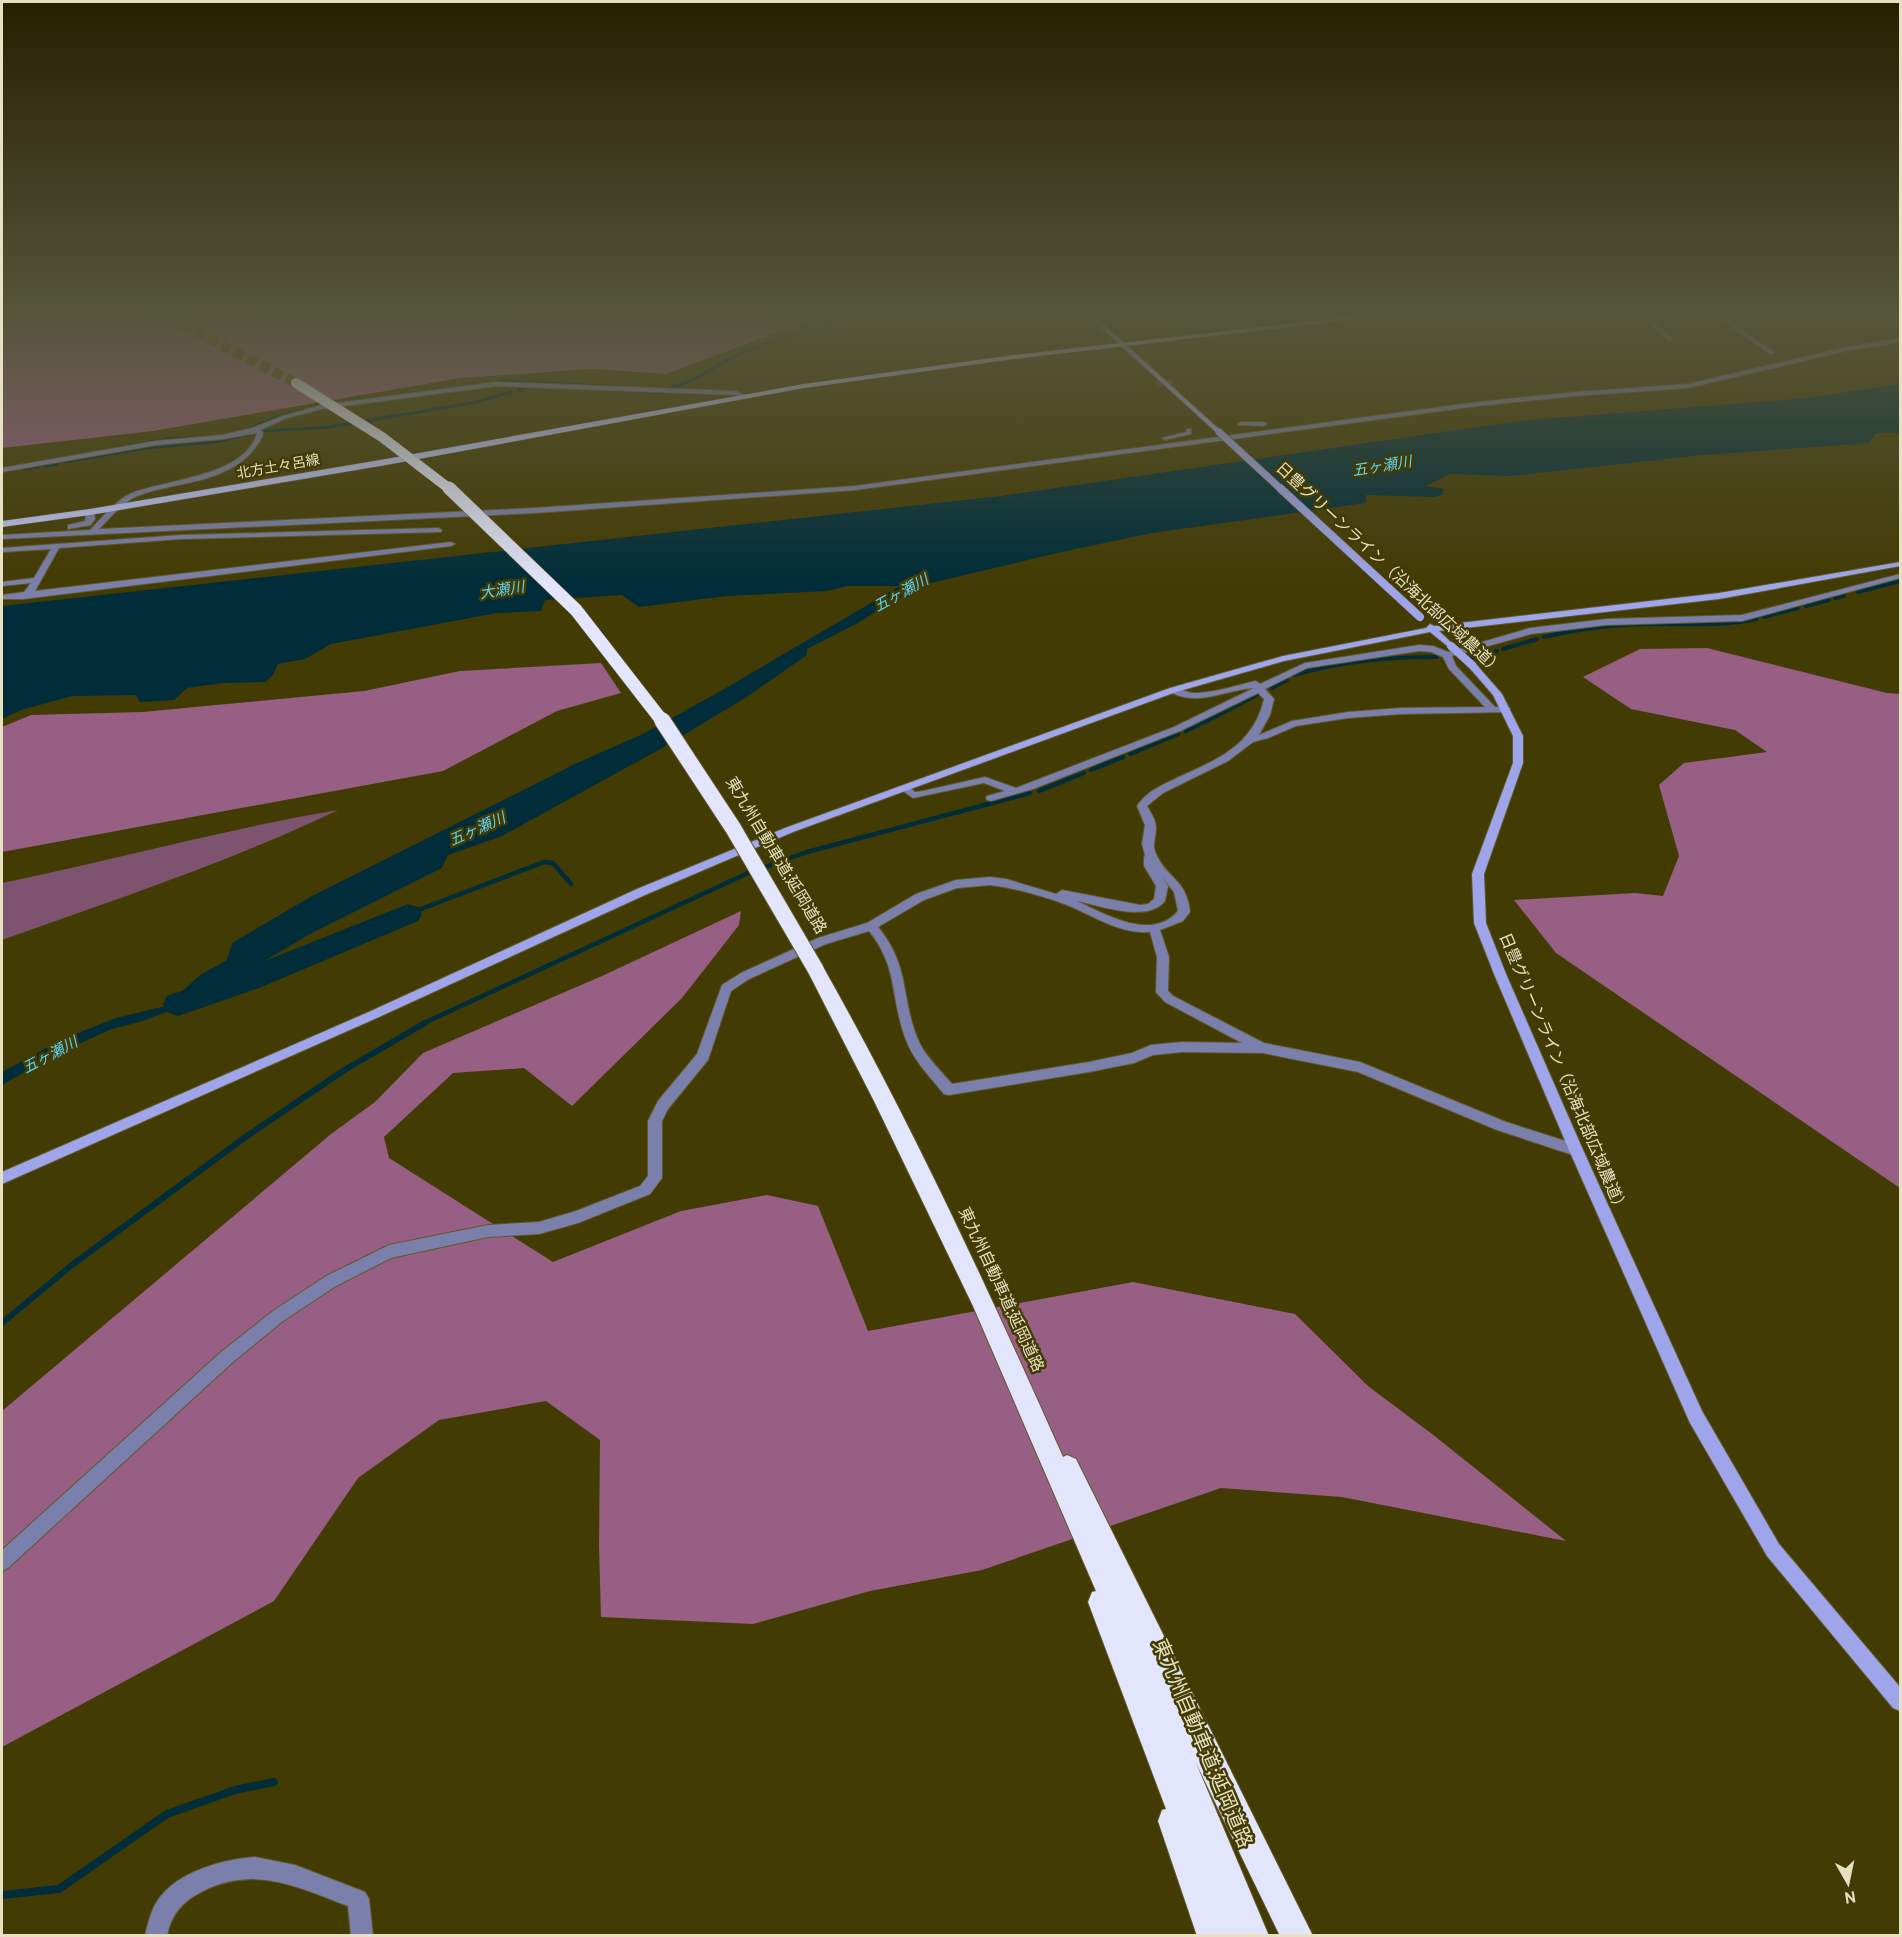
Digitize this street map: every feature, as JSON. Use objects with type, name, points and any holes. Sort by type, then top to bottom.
[{"type":"highway","name":"東九州自動車道;延岡道路","points":[[327,402],[382,436],[452,491],[576,610],[606,651],[652,705],[733,828],[816,970],[884,1100],[982,1301],[1130,1638],[1253,1935]]},
{"type":"highway","points":[[982,1301],[1105,1543],[1297,1935]]},
{"type":"highway","name":"東九州自動車道;延岡道路","points":[[1057,1473],[1114,1634],[1229,1935]]},
{"type":"highway","points":[[1114,1634],[1149,1754],[1213,1935]]},
{"type":"main road","name":"北方土々呂線","points":[[2,524],[90,512],[615,422],[712,402]]},
{"type":"street","points":[[2,470],[41,465],[156,443],[208,440],[254,430],[285,417],[322,408],[363,402]]},
{"type":"street","name":"日豊グリーンライン（沿海北部広域農道）","points":[[1187,402],[1420,617],[1449,651],[1472,665],[1497,694],[1507,710],[1518,736],[1518,763],[1478,874],[1480,923],[1576,1150],[1696,1417],[1773,1550],[1900,1701]]},
{"type":"street","points":[[2,537],[759,497],[925,480],[1355,419],[1496,402]]},
{"type":"street","points":[[1241,424],[1355,419]]},
{"type":"street","points":[[93,531],[116,507],[133,495],[200,478],[236,463],[260,436],[260,432],[254,430]]},
{"type":"street","points":[[1101,455],[1104,451],[1189,433],[1189,430]]},
{"type":"street","points":[[20,536],[88,523],[91,519],[90,512]]},
{"type":"street","points":[[2,550],[181,537],[438,530]]},
{"type":"street","points":[[2,598],[451,544]]},
{"type":"street","points":[[26,594],[37,580],[57,545]]},
{"type":"street","points":[[2,1178],[375,1014],[640,892],[789,830],[1173,690],[1283,659],[1432,629],[1719,596],[1900,564]]},
{"type":"street","points":[[991,798],[1082,768],[1178,729],[1262,685],[1305,666],[1419,648],[1449,651],[1530,631],[1606,622],[1742,618],[1900,576]]},
{"type":"street","points":[[2,584],[37,580]]},
{"type":"street","points":[[1449,651],[1452,667],[1493,710]]},
{"type":"street","points":[[1173,690],[1180,695],[1193,697],[1262,685]]},
{"type":"street","points":[[2,1562],[227,1357],[278,1316],[331,1281],[389,1252],[488,1231],[539,1228],[578,1217],[645,1190],[655,1178],[655,1122],[663,1105],[703,1056],[726,988],[738,979],[787,955],[871,926],[920,897],[956,884],[990,881],[1140,909],[1151,907],[1159,902],[1162,886],[1150,866],[1147,845],[1151,825],[1143,806],[1148,798],[1161,789],[1217,763],[1253,739],[1261,728],[1269,699],[1262,685]]},
{"type":"street","points":[[1253,739],[1264,737],[1280,727],[1295,723],[1381,712],[1422,708],[1507,710]]},
{"type":"street","points":[[904,789],[914,795],[985,780],[1016,791]]},
{"type":"street","points":[[1023,888],[1070,902],[1116,924],[1136,929],[1154,928],[1179,918],[1184,912],[1184,906],[1176,885],[1154,859],[1147,845]]},
{"type":"street","points":[[871,926],[889,948],[896,964],[912,1041],[949,1090],[1100,1065],[1134,1058],[1151,1050],[1182,1047],[1263,1048],[1360,1067],[1502,1126],[1576,1150]]},
{"type":"street","points":[[1154,928],[1163,957],[1162,992],[1169,999],[1263,1048]]},
{"type":"street","points":[[156,1935],[158,1919],[172,1897],[212,1873],[246,1866],[270,1868],[358,1899],[363,1935]]},
{"type":"shaded area","points":[[2,402],[319,402],[153,431],[2,448]]},
{"type":"shaded area","points":[[1707,648],[1887,693],[1900,694],[1900,1188],[1556,953],[1514,900],[1635,893],[1663,896],[1679,856],[1659,785],[1684,763],[1767,752],[1735,730],[1631,709],[1583,677],[1640,649]]},
{"type":"shaded area","points":[[601,663],[621,693],[557,711],[443,771],[2,852],[2,727],[31,715],[143,712],[364,691],[460,671]]},
{"type":"shaded area","points":[[338,810],[256,847],[2,940],[2,883],[254,826]]},
{"type":"shaded area","points":[[741,911],[739,925],[682,998],[572,1106],[524,1068],[453,1073],[384,1137],[389,1158],[553,1262],[681,1211],[767,1195],[818,1206],[868,1331],[1133,1282],[1295,1314],[1368,1386],[1566,1541],[1342,1497],[1221,1488],[982,1570],[870,1591],[753,1624],[601,1617],[600,1440],[546,1401],[439,1420],[358,1478],[274,1601],[2,1747],[2,1411],[331,1134],[375,1102],[423,1053],[602,976]]},
{"type":"water","points":[[1752,402],[1900,402],[1900,433],[1876,433],[1869,443],[1703,455],[1510,476],[1450,474],[1426,486],[1444,489],[1442,495],[1433,497],[1366,495],[1366,503],[1152,533],[918,586],[856,624],[807,649],[807,655],[745,698],[662,748],[502,836],[448,855],[442,868],[310,934],[240,976],[178,1007],[146,1020],[109,1030],[51,1057],[2,1085],[2,1072],[63,1039],[116,1018],[166,1006],[200,975],[227,960],[232,943],[312,896],[577,763],[643,734],[900,586],[847,586],[827,591],[727,596],[639,607],[622,595],[545,600],[541,611],[497,613],[331,644],[305,659],[278,664],[273,675],[265,682],[223,683],[187,688],[174,700],[140,702],[136,695],[72,696],[21,710],[2,719],[2,697],[5,695],[2,696],[2,606],[1001,496],[1519,421]]},
{"type":"waterway","points":[[264,431],[329,427],[472,403]]},
{"type":"waterway","points":[[243,431],[278,417],[320,406]]},
{"type":"waterway","points":[[65,462],[145,448],[215,442],[255,433]]},
{"type":"waterway","points":[[119,448],[167,439],[192,438]]},
{"type":"waterway","points":[[45,466],[57,464]]},
{"type":"waterway","points":[[24,469],[38,467]]},
{"type":"waterway","points":[[1858,592],[1900,581]]},
{"type":"waterway","points":[[1835,598],[1844,596]]},
{"type":"waterway","points":[[1806,606],[1829,600]]},
{"type":"waterway","points":[[1764,617],[1798,608]]},
{"type":"waterway","points":[[1544,637],[1616,626],[1721,624],[1757,619]]},
{"type":"waterway","points":[[1503,649],[1537,639]]},
{"type":"waterway","points":[[1472,657],[1497,651]]},
{"type":"waterway","points":[[1294,675],[1329,666],[1365,661],[1437,657]]},
{"type":"waterway","points":[[1272,688],[1287,680]]},
{"type":"waterway","points":[[1205,722],[1259,694]]},
{"type":"waterway","points":[[1186,731],[1208,720]]},
{"type":"waterway","points":[[1130,754],[1178,734]]},
{"type":"waterway","points":[[1091,770],[1123,757]]},
{"type":"waterway","points":[[1039,791],[1084,773]]},
{"type":"waterway","points":[[422,1024],[748,873],[807,852],[1030,793]]},
{"type":"waterway","points":[[408,914],[544,862],[553,863],[571,884]]},
{"type":"waterway","points":[[178,1004],[248,980],[408,914]]},
{"type":"waterway","points":[[2,1323],[72,1265],[244,1138],[346,1069],[425,1023]]},
{"type":"waterway","points":[[2,1895],[59,1889],[167,1814],[235,1790],[274,1782]]},
{"type":"water label","name":"五ヶ瀬川","points":[[1382,466]]},
{"type":"water label","name":"大瀬川","points":[[502,590]]},
{"type":"water label","name":"五ヶ瀬川","points":[[901,593]]},
{"type":"water label","name":"五ヶ瀬川","points":[[477,829]]},
{"type":"water label","name":"五ヶ瀬川","points":[[50,1055]]}]
